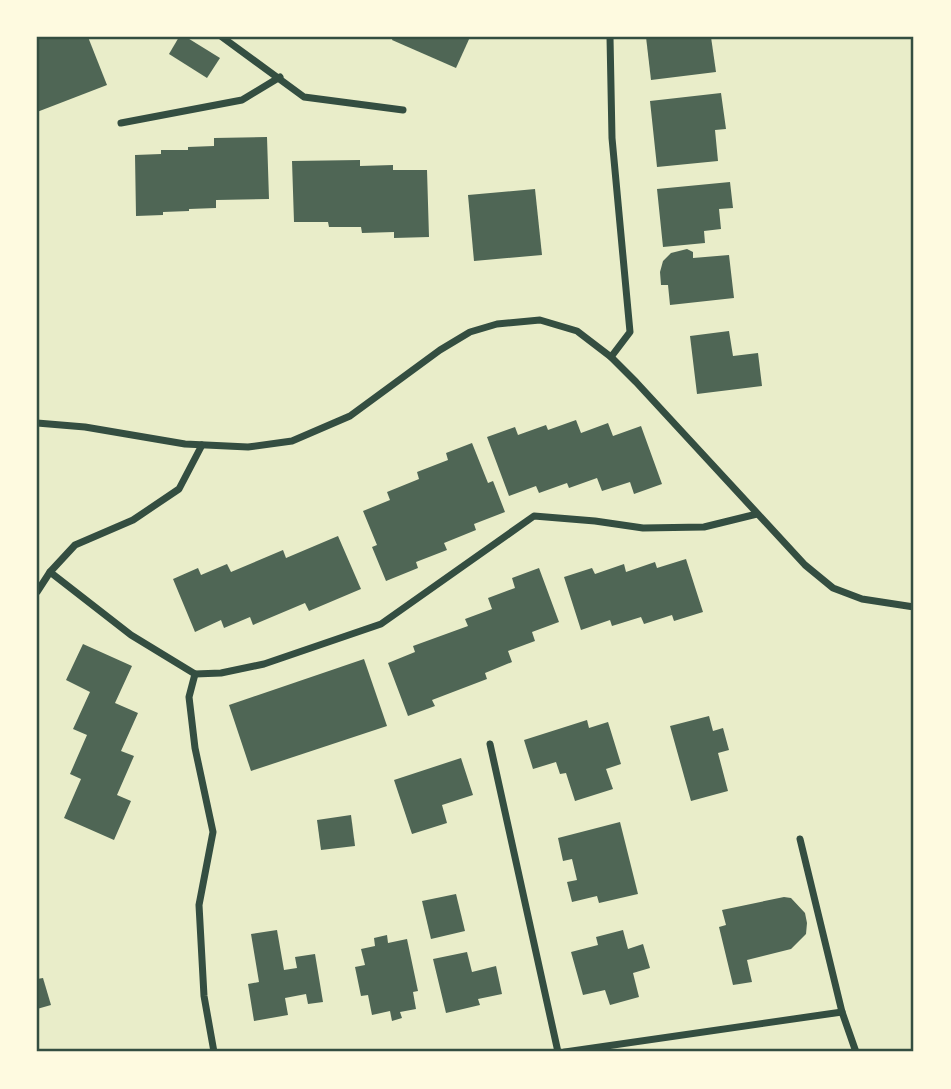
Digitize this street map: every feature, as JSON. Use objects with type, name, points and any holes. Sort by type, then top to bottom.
[{"type":"street","points":[[222,37],[304,97],[403,110]]},
{"type":"street","points":[[610,37],[612,138],[630,332],[611,357]]},
{"type":"street","points":[[121,123],[242,100],[280,77]]},
{"type":"street","points":[[37,423],[85,427],[202,445],[248,447],[292,441],[350,416],[440,350],[470,332],[497,324],[540,320],[577,331],[611,357],[805,565],[833,588],[862,599],[914,607]]},
{"type":"street","points":[[37,592],[50,572],[75,545],[133,520],[178,489],[202,445]]},
{"type":"street","points":[[50,572],[131,635],[195,674],[221,673],[264,664],[381,624],[534,516],[643,528],[704,527],[757,514]]},
{"type":"street","points":[[195,674],[189,697],[195,748],[213,832],[200,905],[204,996],[214,1052]]},
{"type":"street","points":[[490,744],[558,1052]]},
{"type":"street","points":[[800,839],[842,1012],[856,1052]]},
{"type":"street","points":[[565,1052],[842,1012]]},
{"type":"building","points":[[37,37],[88,37],[107,85],[37,112]]},
{"type":"building","points":[[179,37],[186,37],[220,58],[207,78],[169,54]]},
{"type":"building","points":[[393,37],[470,37],[456,68],[392,40]]},
{"type":"building","points":[[646,37],[711,37],[716,72],[651,80]]},
{"type":"building","points":[[721,93],[726,129],[715,130],[718,161],[657,167],[650,101]]},
{"type":"building","points":[[267,137],[269,199],[216,200],[216,208],[136,216],[135,155],[214,146],[214,138]]},
{"type":"building","points":[[360,160],[360,166],[393,165],[393,170],[427,170],[429,237],[394,238],[394,232],[362,233],[361,227],[329,227],[328,222],[294,222],[292,161]]},
{"type":"building","points":[[730,182],[733,208],[719,209],[721,229],[704,231],[705,243],[663,247],[657,189]]},
{"type":"building","points":[[535,189],[542,255],[474,261],[468,195]]},
{"type":"building","points":[[687,249],[693,252],[693,258],[729,255],[734,298],[670,305],[668,285],[661,285],[663,261],[671,253]]},
{"type":"building","points":[[729,331],[733,356],[758,353],[762,386],[697,394],[690,336]]},
{"type":"building","points":[[576,420],[581,433],[608,423],[613,436],[641,426],[662,484],[634,494],[630,482],[602,491],[597,478],[569,488],[567,483],[539,493],[536,486],[509,496],[487,437],[515,427],[518,435],[546,425],[548,430]]},
{"type":"building","points":[[472,443],[488,483],[493,481],[505,512],[474,524],[476,530],[444,543],[447,550],[416,562],[418,568],[386,581],[372,547],[377,545],[363,511],[390,500],[387,492],[419,479],[417,472],[448,460],[446,453]]},
{"type":"building","points":[[338,536],[361,589],[309,611],[305,603],[253,625],[250,617],[224,628],[221,620],[195,632],[173,579],[198,568],[201,575],[227,564],[231,572],[283,550],[286,558]]},
{"type":"building","points":[[686,559],[703,612],[674,621],[672,615],[644,624],[641,617],[612,626],[610,620],[581,630],[564,577],[592,568],[595,574],[624,564],[626,572],[655,562],[657,568]]},
{"type":"building","points":[[539,568],[559,622],[532,632],[535,641],[508,651],[512,662],[485,673],[487,679],[432,700],[435,706],[408,716],[388,663],[415,652],[413,646],[468,626],[465,619],[492,609],[488,598],[515,588],[512,578]]},
{"type":"building","points":[[83,644],[132,666],[115,703],[138,713],[121,751],[134,756],[117,795],[131,801],[114,840],[64,818],[81,779],[70,774],[87,735],[73,729],[90,692],[66,680]]},
{"type":"building","points":[[364,659],[387,726],[251,771],[229,705]]},
{"type":"building","points":[[709,716],[713,731],[723,728],[729,750],[718,753],[728,791],[691,801],[670,726]]},
{"type":"building","points":[[587,720],[589,728],[608,722],[621,764],[606,769],[613,789],[575,801],[566,773],[560,774],[556,762],[533,769],[524,740]]},
{"type":"building","points":[[461,758],[473,795],[442,805],[447,823],[412,834],[394,780]]},
{"type":"building","points":[[351,815],[355,846],[321,850],[317,820]]},
{"type":"building","points":[[620,822],[638,894],[599,903],[597,896],[572,902],[567,882],[577,880],[572,859],[563,861],[558,838]]},
{"type":"building","points":[[456,894],[465,931],[431,939],[422,901]]},
{"type":"building","points":[[784,897],[791,898],[805,913],[806,934],[791,949],[747,960],[752,982],[733,985],[719,927],[726,925],[722,910]]},
{"type":"building","points":[[277,930],[284,970],[297,968],[295,957],[315,954],[323,1002],[308,1004],[306,994],[285,998],[288,1015],[254,1021],[248,984],[259,982],[251,934]]},
{"type":"building","points":[[623,930],[628,949],[643,944],[650,968],[633,973],[639,997],[610,1005],[605,990],[583,995],[571,952],[598,945],[596,937]]},
{"type":"building","points":[[387,935],[388,943],[407,939],[418,991],[413,992],[416,1009],[400,1012],[402,1018],[392,1021],[390,1011],[372,1015],[368,995],[361,996],[355,967],[365,965],[361,949],[375,946],[374,938]]},
{"type":"building","points":[[467,952],[472,972],[496,966],[502,994],[478,999],[480,1005],[446,1013],[433,959]]},
{"type":"building","points":[[43,978],[51,1005],[37,1009],[37,979]]}]
